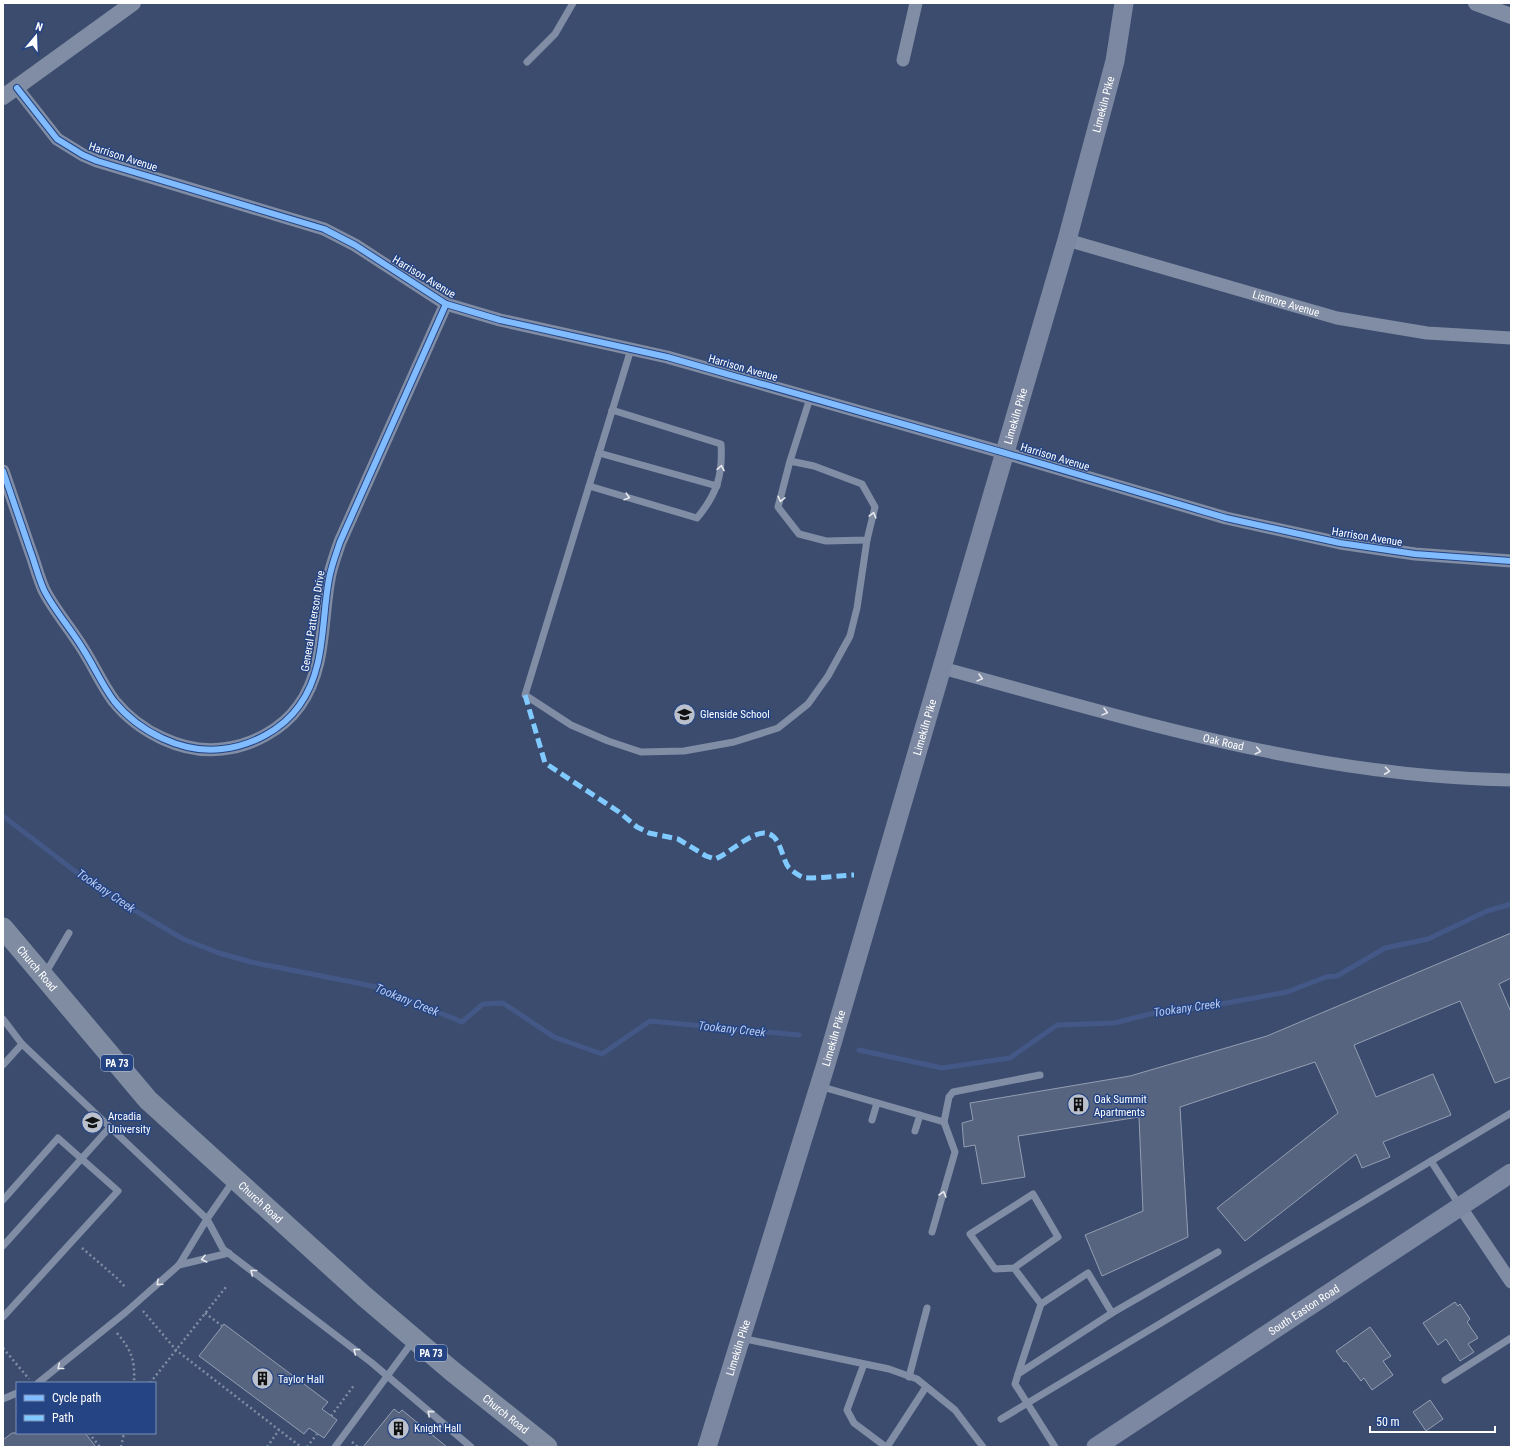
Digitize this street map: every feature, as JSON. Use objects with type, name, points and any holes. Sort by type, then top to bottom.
[{"type":"main road","name":"Limekiln Pike","points":[[707,1447],[819,1086],[1067,240],[1115,61],[1124,3]]},
{"type":"main road","name":"Church Road","points":[[3,928],[148,1100],[358,1291],[547,1447]]},
{"type":"main road","name":"South Easton Road","points":[[1096,1447],[1511,1173]]},
{"type":"street","points":[[3,97],[133,3]]},
{"type":"street","points":[[903,60],[916,3]]},
{"type":"street","points":[[1476,3],[1511,16]]},
{"type":"street","name":"Harrison Avenue","points":[[17,88],[57,139],[83,155],[97,161],[324,229],[355,245],[446,304],[500,320],[667,357],[1005,452],[1226,518],[1275,530],[1340,543],[1415,554],[1511,561]]},
{"type":"street","name":"Lismore Avenue","points":[[1067,240],[1337,318],[1427,333],[1511,338]]},
{"type":"street","name":"General Patterson Drive","points":[[3,470],[44,590],[84,649],[106,690],[115,702],[137,723],[149,731],[179,745],[213,750],[246,744],[274,731],[286,720],[299,707],[316,676],[329,578],[340,542],[446,304]]},
{"type":"street","name":"Oak Road","points":[[942,668],[1205,739],[1262,752],[1329,764],[1393,772],[1472,779],[1511,780]]},
{"type":"street","points":[[1460,1206],[1511,1282]]},
{"type":"lane","points":[[527,62],[556,34],[573,3]]},
{"type":"lane","points":[[631,349],[525,695],[571,725],[608,741],[641,752],[684,751],[734,742],[778,728],[808,704],[828,676],[850,636],[857,608],[867,540],[875,508],[862,484],[814,466],[790,461]]},
{"type":"lane","points":[[810,398],[790,461],[778,507],[799,534],[826,541],[867,540]]},
{"type":"lane","points":[[589,486],[697,518],[709,503],[717,486],[722,465],[721,444],[612,410]]},
{"type":"lane","points":[[599,453],[717,486]]},
{"type":"lane","points":[[44,976],[69,933]]},
{"type":"lane","points":[[3,1019],[22,1044],[207,1219],[223,1249],[386,1376],[471,1447]]},
{"type":"lane","points":[[3,1065],[22,1044]]},
{"type":"lane","points":[[932,1232],[955,1152],[944,1122],[949,1097],[953,1092],[1040,1075]]},
{"type":"lane","points":[[819,1086],[944,1122]]},
{"type":"lane","points":[[872,1120],[876,1103]]},
{"type":"lane","points":[[1001,1419],[1511,1113]]},
{"type":"lane","points":[[915,1131],[920,1115]]},
{"type":"lane","points":[[3,1246],[110,1127]]},
{"type":"lane","points":[[3,1200],[58,1138],[118,1191],[3,1317]]},
{"type":"lane","points":[[1431,1161],[1460,1206]]},
{"type":"lane","points":[[39,1382],[126,1312],[179,1265],[207,1219],[235,1179]]},
{"type":"lane","points":[[1033,1194],[1058,1237],[1014,1268],[995,1269],[970,1234],[1033,1194]]},
{"type":"lane","points":[[1018,1374],[1112,1313],[1218,1252]]},
{"type":"lane","points":[[179,1265],[229,1253]]},
{"type":"lane","points":[[1014,1268],[1041,1304]]},
{"type":"lane","points":[[1055,1447],[1015,1384],[1041,1304],[1088,1273],[1112,1313]]},
{"type":"lane","points":[[909,1376],[927,1308]]},
{"type":"lane","points":[[741,1338],[864,1364],[917,1379],[955,1410],[983,1447]]},
{"type":"lane","points":[[1445,1380],[1511,1338]]},
{"type":"lane","points":[[335,1447],[386,1376],[415,1339]]},
{"type":"lane","points":[[864,1364],[847,1410],[854,1423],[886,1447],[926,1387]]},
{"type":"lane","points":[[3,1399],[16,1393]]},
{"type":"path","points":[[82,1248],[118,1279],[124,1287]]},
{"type":"path","points":[[151,1382],[226,1287]]},
{"type":"path","points":[[141,1309],[176,1350],[301,1447]]},
{"type":"path","points":[[205,1313],[222,1326]]},
{"type":"path","points":[[116,1333],[131,1354],[135,1364],[134,1382]]},
{"type":"path","points":[[3,1348],[28,1379]]},
{"type":"path","points":[[331,1416],[355,1384]]},
{"type":"path","points":[[266,1447],[279,1430]]},
{"type":"path","points":[[90,1434],[100,1447]]},
{"type":"path","points":[[121,1447],[124,1434]]},
{"type":"path","points":[[307,1447],[317,1434]]},
{"type":"path","points":[[353,1443],[358,1447]]},
{"type":"building","name":"Oak Summit Apartments","points":[[1511,933],[1511,978],[1499,984],[1511,1012],[1511,1077],[1495,1083],[1460,1001],[1354,1045],[1376,1097],[1433,1074],[1451,1115],[1383,1142],[1390,1157],[1362,1168],[1356,1154],[1245,1241],[1217,1208],[1338,1113],[1315,1062],[1180,1107],[1188,1237],[1102,1276],[1085,1235],[1143,1211],[1139,1117],[1018,1136],[1025,1177],[982,1184],[975,1145],[964,1147],[962,1123],[973,1120],[970,1103],[1130,1076],[1267,1036]]},
{"type":"building","points":[[1455,1302],[1458,1306],[1460,1304],[1470,1319],[1467,1322],[1478,1338],[1468,1344],[1474,1352],[1460,1361],[1446,1339],[1438,1345],[1423,1323]]},
{"type":"building","name":"Taylor Hall","points":[[224,1324],[328,1402],[322,1409],[337,1420],[324,1438],[309,1428],[304,1434],[199,1356]]},
{"type":"building","points":[[1370,1327],[1391,1356],[1383,1361],[1393,1375],[1372,1390],[1364,1378],[1361,1381],[1346,1361],[1344,1362],[1336,1351]]},
{"type":"building","points":[[1430,1400],[1443,1419],[1426,1431],[1413,1412]]},
{"type":"building","name":"Knight Hall","points":[[394,1409],[399,1413],[402,1410],[447,1447],[363,1447]]},
{"type":"building","points":[[12,1433],[86,1434],[96,1447],[3,1447],[3,1440]]},
{"type":"waterway","name":"Tookany Creek","points":[[3,816],[76,872],[134,910],[183,939],[219,953],[251,962],[377,987],[462,1022],[483,1004],[503,1003],[554,1037],[602,1054],[650,1021],[799,1035]]},
{"type":"waterway","name":"Tookany Creek","points":[[859,1050],[942,1068],[1010,1058],[1057,1025],[1114,1023],[1154,1013],[1204,1007],[1287,992],[1326,977],[1337,976],[1385,948],[1428,939],[1487,911],[1511,904]]},
{"type":"marked path","points":[[525,695],[545,763],[619,812],[637,827],[649,833],[678,839],[706,856],[715,859],[745,840],[758,834],[770,834],[777,841],[786,864],[795,873],[802,877],[819,878],[854,875]]},
{"type":"cycle path","points":[[17,88],[57,139],[83,155],[97,161],[324,229],[355,245],[446,304],[500,320],[667,357],[1005,453],[1226,518],[1340,543],[1415,554],[1511,561]]},
{"type":"cycle path","points":[[3,471],[44,590],[83,649],[110,695],[124,712],[149,731],[177,744],[192,748],[207,750],[222,749],[255,740],[275,729],[292,715],[308,692],[318,661],[329,579],[340,542],[446,304]]},
{"type":"place","name":"Glenside School","points":[[684,714]]},
{"type":"place","name":"Oak Summit Apartments","points":[[1078,1105]]},
{"type":"place","name":"Arcadia University","points":[[93,1122]]},
{"type":"place","name":"Taylor Hall","points":[[263,1379]]},
{"type":"place","name":"Knight Hall","points":[[398,1428]]}]
